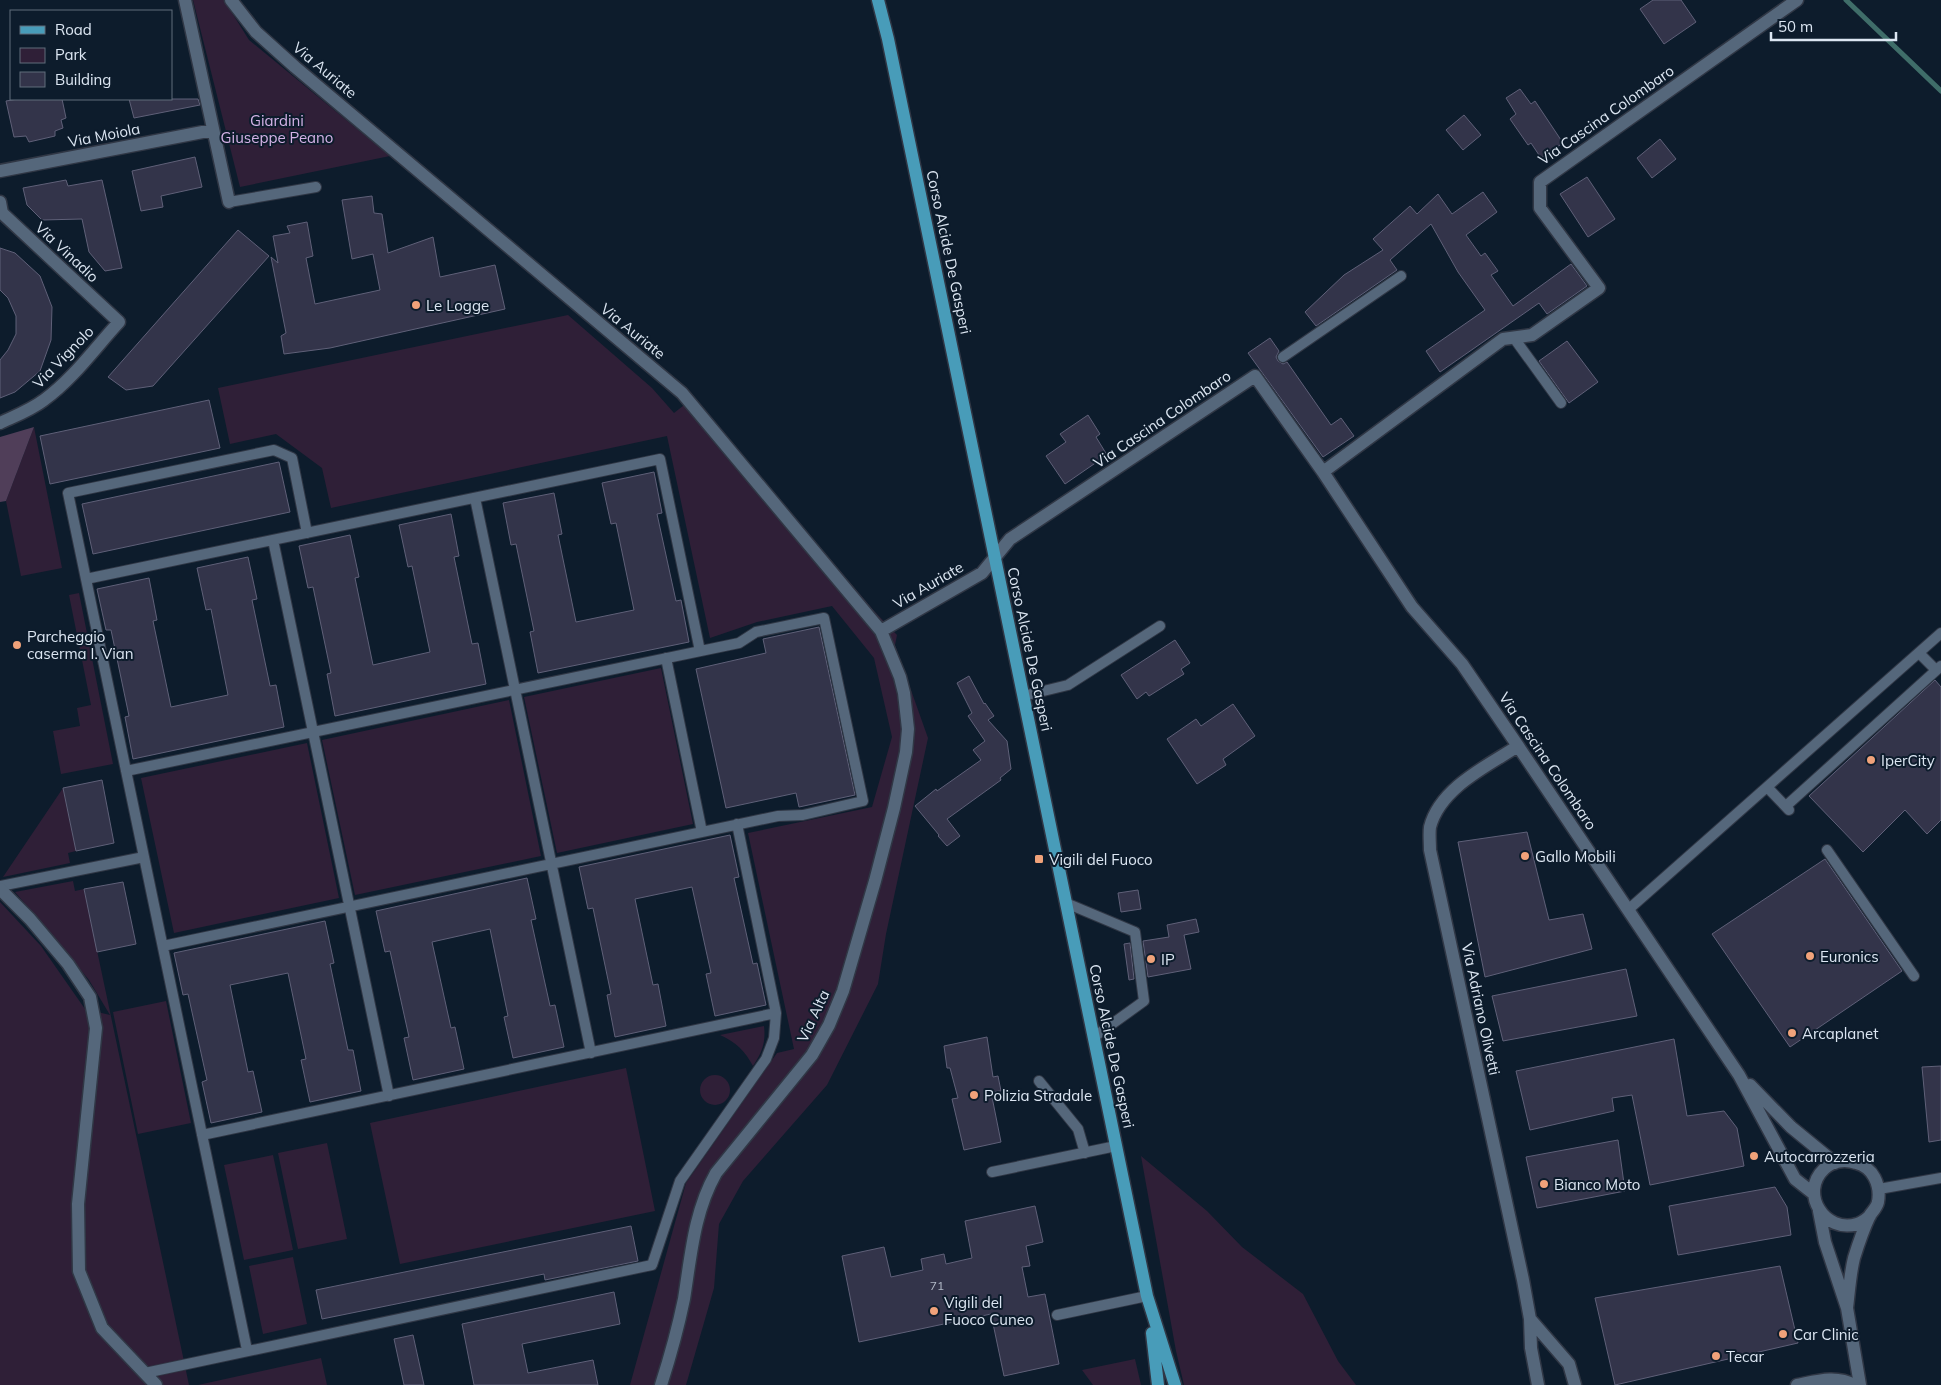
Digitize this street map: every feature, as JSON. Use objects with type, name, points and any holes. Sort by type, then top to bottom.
[{"type":"main road","name":"Corso Alcide De Gasperi","points":[[878,0],[888,39],[1148,1301],[1158,1385]]},
{"type":"main road","name":"Corso Alcide De Gasperi","points":[[1148,1301],[1175,1385]]},
{"type":"street","points":[[185,0],[229,202]]},
{"type":"street","name":"Via Auriate","points":[[231,0],[256,32],[289,61],[682,393],[881,631],[982,573],[995,559]]},
{"type":"street","name":"Via Cascina Colombaro","points":[[1323,472],[1503,339],[1532,335],[1599,288],[1540,208],[1540,182],[1797,0]]},
{"type":"street","name":"Via Moiola","points":[[0,172],[213,130]]},
{"type":"street","name":"Via Vinadio","points":[[0,202],[2,213],[119,322]]},
{"type":"street","name":"Via Vignolo","points":[[0,423],[25,412],[44,400],[62,384],[119,322]]},
{"type":"street","name":"Via Cascina Colombaro","points":[[995,559],[1010,539],[1258,374],[1412,607],[1462,664],[1629,909],[1739,1074],[1795,1179],[1814,1194]]},
{"type":"street","name":"Via Alta","points":[[662,1385],[678,1328],[695,1232],[706,1191],[716,1173],[812,1055],[829,1025],[842,991],[875,881],[894,808],[906,752],[908,729],[900,677],[881,631]]},
{"type":"street","name":"Via Adriano Olivetti","points":[[1518,746],[1454,789],[1440,806],[1430,827],[1430,850],[1524,1280],[1530,1318],[1530,1348],[1538,1385]]},
{"type":"street","points":[[0,888],[30,919],[68,964],[90,997],[96,1028],[78,1204],[79,1271],[102,1328],[156,1385]]},
{"type":"street","name":"Via Cascina Colombaro","points":[[1739,1074],[1791,1127],[1835,1162]]},
{"type":"street","points":[[1847,1308],[1854,1259],[1870,1216],[1878,1204],[1879,1189],[1873,1175],[1862,1164],[1848,1160],[1835,1162],[1823,1170],[1816,1181],[1814,1194],[1825,1242],[1847,1308],[1860,1385]]},
{"type":"street","points":[[1819,1211],[1829,1222],[1843,1226],[1858,1224],[1870,1216]]},
{"type":"street","points":[[1530,1318],[1569,1364],[1575,1385]]},
{"type":"street","points":[[1797,1385],[1826,1379],[1846,1380],[1854,1385]]},
{"type":"lane","points":[[229,202],[316,186]]},
{"type":"lane","points":[[1283,357],[1401,276]]},
{"type":"lane","points":[[1514,338],[1561,403]]},
{"type":"lane","points":[[247,1350],[68,493],[274,450],[292,458],[307,533]]},
{"type":"lane","points":[[86,579],[660,459],[700,651]]},
{"type":"lane","points":[[474,498],[591,1053]]},
{"type":"lane","points":[[273,540],[389,1096]]},
{"type":"lane","points":[[126,771],[738,643],[756,632],[824,618],[862,801],[803,815],[778,816],[736,824],[163,946]]},
{"type":"lane","points":[[1023,696],[1068,685],[1160,626]]},
{"type":"lane","points":[[1629,909],[1941,633]]},
{"type":"lane","points":[[1767,787],[1788,808],[1938,668],[1919,653]]},
{"type":"lane","points":[[666,658],[702,832]]},
{"type":"lane","points":[[145,1373],[652,1264],[680,1181],[766,1059],[774,1038],[776,1013],[736,824]]},
{"type":"lane","points":[[1828,850],[1914,976]]},
{"type":"lane","points":[[0,888],[144,857]]},
{"type":"lane","points":[[1066,903],[1135,932],[1144,1001],[1094,1037]]},
{"type":"lane","points":[[202,1135],[776,1013]]},
{"type":"lane","points":[[1039,1081],[1078,1129],[1085,1153]]},
{"type":"lane","points":[[992,1172],[1116,1146]]},
{"type":"lane","points":[[1879,1189],[1941,1178]]},
{"type":"lane","points":[[1057,1315],[1148,1301]]},
{"type":"green space","name":"Giardini Giuseppe Peano","points":[[193,0],[224,0],[249,40],[390,156],[240,187]]},
{"type":"green space","points":[[568,315],[652,388],[674,413],[693,398],[875,612],[897,635],[895,645],[928,738],[886,934],[878,984],[827,1085],[743,1181],[719,1224],[714,1288],[686,1385],[630,1385],[686,1183],[777,1053],[794,1049],[748,833],[872,807],[892,737],[874,658],[832,606],[757,622],[710,638],[667,436],[331,508],[322,468],[276,434],[230,444],[218,388]]},
{"type":"green space","points":[[34,427],[62,568],[21,576],[6,501]]},
{"type":"green space","points":[[79,593],[113,764],[61,774],[53,731],[80,726],[77,708],[91,705],[69,595]]},
{"type":"green space","points":[[661,668],[693,824],[557,853],[524,697]]},
{"type":"green space","points":[[509,700],[541,856],[355,895],[322,740]]},
{"type":"green space","points":[[307,743],[339,898],[174,933],[141,778]]},
{"type":"green space","points":[[63,788],[76,851],[68,853],[70,863],[3,877]]},
{"type":"green space","points":[[73,881],[75,891],[84,889],[189,1385],[0,1385],[0,902],[41,946],[85,1009],[110,1015],[89,980],[15,892]]},
{"type":"green space","points":[[166,1001],[191,1123],[138,1134],[113,1012]]},
{"type":"green space","points":[[764,1026],[763,1047],[753,1066],[740,1048],[720,1035]]},
{"type":"green space","points":[[626,1068],[655,1211],[400,1264],[370,1123]]},
{"type":"green space","points":[[715,1075],[726,1079],[730,1090],[726,1101],[715,1105],[704,1101],[700,1090],[704,1079]]},
{"type":"green space","points":[[327,1143],[347,1239],[298,1249],[278,1153]]},
{"type":"green space","points":[[273,1155],[293,1250],[244,1260],[224,1165]]},
{"type":"green space","points":[[1141,1156],[1207,1211],[1242,1247],[1303,1294],[1338,1361],[1356,1385],[1184,1385],[1176,1351]]},
{"type":"green space","points":[[293,1257],[307,1324],[263,1334],[249,1266]]},
{"type":"green space","points":[[321,1358],[327,1385],[198,1385]]},
{"type":"green space","points":[[1135,1359],[1141,1385],[1093,1385],[1082,1370]]},
{"type":"shaded area","points":[[34,427],[6,501],[0,502],[0,437]]},
{"type":"building","points":[[1653,0],[1681,0],[1696,22],[1664,44],[1640,9]]},
{"type":"building","points":[[1520,89],[1531,104],[1535,101],[1563,143],[1541,158],[1531,143],[1528,145],[1510,119],[1516,114],[1506,98]]},
{"type":"building","points":[[198,99],[200,105],[134,118],[129,100]]},
{"type":"building","points":[[62,100],[66,118],[61,120],[63,128],[55,131],[55,136],[29,142],[26,136],[14,137],[6,101]]},
{"type":"building","points":[[1464,115],[1481,135],[1463,150],[1446,130]]},
{"type":"building","points":[[1660,139],[1676,159],[1652,178],[1637,158]]},
{"type":"building","points":[[195,157],[202,187],[161,196],[163,207],[141,211],[132,171]]},
{"type":"building","points":[[1587,177],[1615,219],[1588,237],[1560,194]]},
{"type":"building","points":[[66,180],[68,186],[102,180],[122,268],[105,271],[89,252],[82,219],[42,220],[27,205],[23,188]]},
{"type":"building","points":[[1483,192],[1497,212],[1466,235],[1481,256],[1485,253],[1498,271],[1491,275],[1513,306],[1571,264],[1587,286],[1547,314],[1539,303],[1440,372],[1426,351],[1485,310],[1458,272],[1431,224],[1390,260],[1397,270],[1316,326],[1305,312],[1344,275],[1383,250],[1373,239],[1410,206],[1417,214],[1438,194],[1452,214]]},
{"type":"building","points":[[372,196],[374,213],[382,214],[388,253],[433,237],[440,277],[495,265],[505,309],[330,348],[284,354],[281,336],[286,333],[271,257],[278,263],[273,236],[290,233],[287,226],[307,222],[313,256],[306,258],[315,304],[380,290],[373,254],[352,259],[342,200]]},
{"type":"building","points":[[238,230],[269,256],[153,386],[126,390],[108,377]]},
{"type":"building","points":[[0,248],[15,253],[40,276],[52,307],[51,340],[40,371],[15,392],[0,398],[0,360],[8,350],[16,334],[16,316],[8,298],[0,290]]},
{"type":"building","points":[[1270,338],[1279,351],[1276,357],[1278,361],[1283,364],[1287,362],[1331,425],[1341,418],[1354,436],[1323,457],[1248,353]]},
{"type":"building","points":[[1567,341],[1598,382],[1569,403],[1539,361]]},
{"type":"building","points":[[209,400],[220,448],[50,484],[40,436]]},
{"type":"building","points":[[1088,415],[1100,434],[1096,437],[1107,455],[1065,484],[1046,456],[1066,442],[1060,434]]},
{"type":"building","points":[[279,462],[290,512],[93,554],[82,504]]},
{"type":"building","points":[[654,472],[662,513],[657,514],[676,601],[681,600],[689,642],[538,673],[530,632],[534,631],[516,544],[511,545],[503,503],[554,493],[562,534],[558,535],[576,622],[634,610],[616,523],[611,524],[602,483]]},
{"type":"building","points":[[451,514],[459,556],[454,557],[472,644],[478,643],[486,684],[335,716],[327,674],[331,673],[313,587],[308,588],[299,546],[350,535],[359,577],[355,578],[373,665],[430,652],[412,566],[408,567],[399,525]]},
{"type":"building","points":[[248,557],[257,599],[252,600],[270,686],[276,685],[284,727],[133,759],[125,717],[129,716],[111,630],[106,630],[97,589],[149,578],[157,620],[153,621],[171,707],[228,695],[211,609],[206,610],[197,568]]},
{"type":"building","points":[[819,627],[855,795],[799,807],[796,793],[726,808],[696,669],[766,653],[763,639]]},
{"type":"building","points":[[1175,640],[1190,663],[1181,669],[1184,674],[1149,696],[1146,692],[1137,699],[1121,675]]},
{"type":"building","points":[[969,676],[984,704],[994,716],[988,720],[1007,741],[1011,769],[1000,778],[1001,780],[947,819],[960,836],[947,846],[915,806],[936,789],[937,791],[981,760],[973,750],[985,741],[968,716],[972,713],[957,683]]},
{"type":"building","points":[[1935,680],[1941,687],[1941,820],[1927,834],[1905,810],[1863,852],[1809,796]]},
{"type":"building","points":[[1233,704],[1255,736],[1223,759],[1226,765],[1197,784],[1167,739],[1196,719],[1201,726]]},
{"type":"building","points":[[102,780],[114,843],[76,851],[63,788]]},
{"type":"building","points":[[1527,832],[1549,920],[1583,914],[1592,949],[1485,977],[1458,842]]},
{"type":"building","points":[[730,835],[739,877],[734,878],[753,964],[757,963],[766,1005],[715,1016],[706,974],[711,973],[692,887],[635,899],[653,985],[658,984],[666,1026],[615,1037],[607,995],[611,994],[593,908],[588,909],[579,867]]},
{"type":"building","points":[[1825,859],[1902,971],[1790,1047],[1712,934]]},
{"type":"building","points":[[527,878],[536,919],[531,920],[550,1006],[555,1005],[564,1047],[513,1058],[504,1017],[508,1016],[490,929],[432,942],[451,1028],[455,1027],[464,1069],[413,1080],[404,1038],[409,1037],[390,951],[385,952],[376,911]]},
{"type":"building","points":[[123,882],[136,944],[97,952],[84,889]]},
{"type":"building","points":[[1138,890],[1141,909],[1121,912],[1118,893]]},
{"type":"building","points":[[1196,919],[1199,932],[1184,935],[1191,969],[1148,977],[1143,941],[1169,937],[1167,925]]},
{"type":"building","points":[[325,921],[334,963],[330,964],[348,1050],[353,1050],[361,1091],[310,1102],[301,1060],[306,1059],[288,973],[230,985],[248,1072],[253,1071],[262,1112],[211,1123],[202,1082],[207,1080],[188,994],[183,995],[174,953]]},
{"type":"building","points":[[1130,943],[1134,979],[1129,980],[1124,944]]},
{"type":"building","points":[[1626,969],[1637,1016],[1503,1041],[1492,996]]},
{"type":"building","name":"Polizia Stradale","points":[[987,1037],[993,1077],[998,1076],[1001,1091],[991,1092],[1001,1142],[964,1150],[952,1099],[958,1098],[950,1068],[947,1068],[944,1046]]},
{"type":"building","points":[[1674,1039],[1687,1116],[1724,1111],[1737,1128],[1744,1166],[1650,1185],[1632,1095],[1612,1098],[1614,1111],[1530,1130],[1516,1071]]},
{"type":"building","points":[[1941,1066],[1941,1140],[1929,1142],[1922,1067]]},
{"type":"building","points":[[1618,1140],[1625,1191],[1537,1208],[1526,1157]]},
{"type":"building","points":[[1775,1187],[1787,1207],[1791,1235],[1678,1255],[1669,1206]]},
{"type":"building","points":[[1035,1206],[1043,1242],[1026,1246],[1030,1266],[1022,1267],[1028,1297],[1045,1294],[1059,1364],[1004,1376],[991,1314],[859,1342],[842,1256],[884,1247],[891,1277],[923,1270],[921,1259],[944,1254],[946,1264],[972,1258],[965,1221]]},
{"type":"building","points":[[631,1226],[638,1261],[545,1280],[544,1274],[322,1319],[316,1290]]},
{"type":"building","points":[[1780,1266],[1798,1343],[1615,1385],[1595,1298]]},
{"type":"building","points":[[614,1292],[620,1324],[522,1344],[528,1373],[593,1360],[598,1385],[474,1385],[462,1324]]},
{"type":"building","points":[[413,1335],[424,1385],[404,1385],[394,1339]]},
{"type":"waterway","points":[[1846,0],[1941,91]]},
{"type":"place","name":"Le Logge","points":[[416,305]]},
{"type":"place","name":"Parcheggio caserma I. Vian","points":[[17,645]]},
{"type":"place","name":"IperCity","points":[[1871,760]]},
{"type":"place","name":"Gallo Mobili","points":[[1525,856]]},
{"type":"place","name":"Vigili del Fuoco","points":[[1039,859]]},
{"type":"place","name":"Euronics","points":[[1810,956]]},
{"type":"place","name":"IP","points":[[1151,959]]},
{"type":"place","name":"Arcaplanet","points":[[1792,1033]]},
{"type":"place","name":"Polizia Stradale","points":[[974,1095]]},
{"type":"place","name":"Autocarrozzeria","points":[[1754,1156]]},
{"type":"place","name":"Bianco Moto","points":[[1544,1184]]},
{"type":"place","name":"Vigili del Fuoco Cuneo","points":[[934,1311]]},
{"type":"place","name":"Car Clinic","points":[[1783,1334]]},
{"type":"place","name":"Tecar","points":[[1716,1356]]}]
